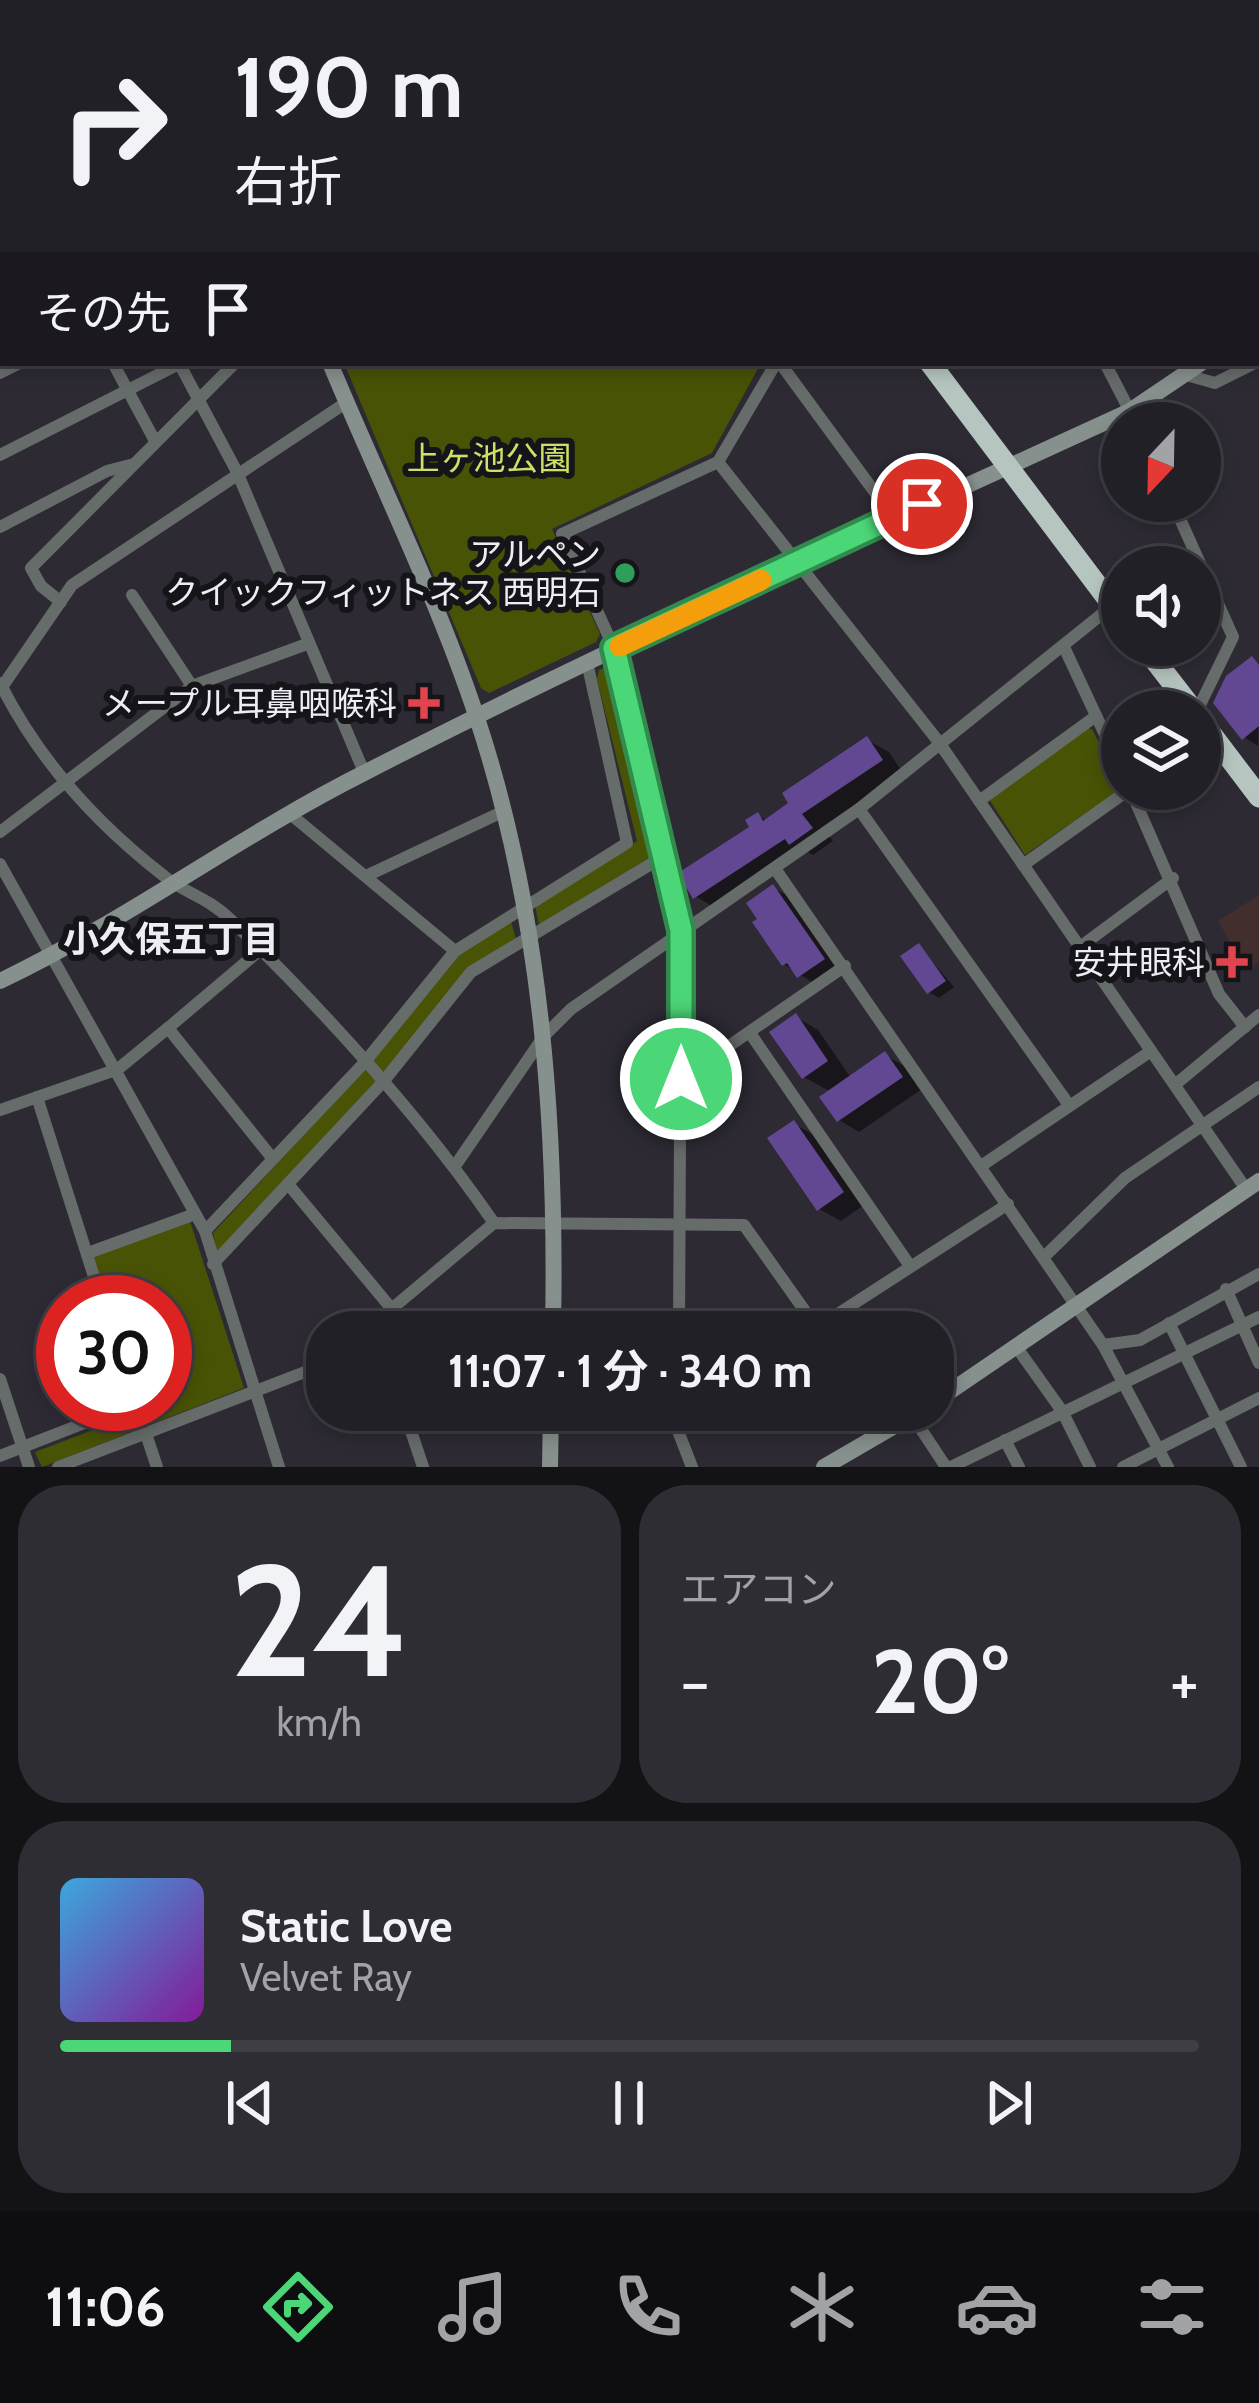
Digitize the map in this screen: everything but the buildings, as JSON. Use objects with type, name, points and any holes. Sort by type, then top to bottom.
[{"type":"highway","points":[[932,366],[1101,591]]},
{"type":"highway","points":[[1159,666],[1178,690]]},
{"type":"highway","points":[[1221,746],[1259,797]]},
{"type":"street","points":[[114,366],[155,441]]},
{"type":"street","points":[[0,455],[173,366]]},
{"type":"street","points":[[181,366],[237,472],[364,772]]},
{"type":"street","points":[[61,602],[41,586],[31,568],[232,366]]},
{"type":"street","points":[[331,366],[477,718],[502,812],[544,1036],[555,1222],[553,1311]]},
{"type":"street","points":[[679,1311],[681,930],[614,648],[562,534],[718,462],[776,366]]},
{"type":"street","points":[[780,366],[893,517]]},
{"type":"street","points":[[1107,366],[1125,402]]},
{"type":"street","points":[[1153,402],[1196,369],[1216,383],[1249,366]]},
{"type":"street","points":[[347,403],[72,585],[1,685],[65,781],[103,825],[170,881],[194,890],[259,951],[383,1082],[455,1166],[494,1223]]},
{"type":"street","points":[[0,981],[54,955],[170,881],[364,772],[893,517],[1101,430]]},
{"type":"street","points":[[718,462],[938,741],[1151,1051],[1253,1185],[954,1388]]},
{"type":"street","points":[[0,527],[107,471],[135,464]]},
{"type":"street","points":[[1181,522],[1233,637],[1208,690]]},
{"type":"street","points":[[132,595],[192,686]]},
{"type":"street","points":[[455,1166],[544,1036],[571,1010],[681,930],[776,870],[938,741],[1101,623]]},
{"type":"street","points":[[0,832],[192,686],[307,644]]},
{"type":"street","points":[[1064,647],[1101,727]]},
{"type":"street","points":[[205,1231],[364,1063],[455,951],[627,843],[587,662]]},
{"type":"street","points":[[979,801],[1096,716]]},
{"type":"street","points":[[859,808],[1070,1106]]},
{"type":"street","points":[[1023,865],[1101,810]]},
{"type":"street","points":[[1140,810],[1220,994],[1245,1027]]},
{"type":"street","points":[[366,876],[502,812]]},
{"type":"street","points":[[289,813],[455,951]]},
{"type":"street","points":[[213,1264],[383,1082],[471,972],[666,854]]},
{"type":"street","points":[[0,864],[205,1231],[279,1467]]},
{"type":"street","points":[[776,870],[1045,1256],[1103,1345],[1168,1467]]},
{"type":"street","points":[[1080,946],[1173,878]]},
{"type":"street","points":[[0,1110],[118,1069],[259,951]]},
{"type":"street","points":[[681,1079],[845,966]]},
{"type":"street","points":[[1176,1084],[1259,1016]]},
{"type":"street","points":[[168,1028],[273,1159]]},
{"type":"street","points":[[750,1033],[910,1266]]},
{"type":"street","points":[[981,1166],[1151,1051]]},
{"type":"street","points":[[1045,1256],[1125,1178],[1259,1088]]},
{"type":"street","points":[[37,1097],[94,1275]]},
{"type":"street","points":[[288,1184],[391,1308]]},
{"type":"street","points":[[842,1311],[1008,1204]]},
{"type":"street","points":[[88,1253],[195,1214]]},
{"type":"street","points":[[388,1311],[494,1223],[678,1220],[744,1225],[801,1311]]},
{"type":"street","points":[[1103,1345],[1140,1340],[1259,1274]]},
{"type":"street","points":[[1226,1289],[1259,1363]]},
{"type":"street","points":[[926,1431],[948,1467],[1259,1317]]},
{"type":"street","points":[[1169,1323],[1241,1467]]},
{"type":"street","points":[[1015,1346],[1062,1411],[1090,1467]]},
{"type":"street","points":[[58,1467],[254,1393],[306,1368]]},
{"type":"street","points":[[0,1379],[29,1467]]},
{"type":"street","points":[[1123,1467],[1259,1398]]},
{"type":"street","points":[[0,1456],[66,1431]]},
{"type":"street","points":[[411,1431],[423,1467]]},
{"type":"street","points":[[550,1467],[551,1431]]},
{"type":"street","points":[[678,1431],[692,1467]]},
{"type":"street","points":[[824,1467],[883,1431]]},
{"type":"street","points":[[146,1434],[157,1467]]},
{"type":"street","points":[[1005,1440],[1019,1467]]},
{"type":"shaded area","points":[[1259,895],[1259,961],[1247,971],[1218,921]]},
{"type":"green space","name":"上ヶ池公園","points":[[345,366],[759,366],[712,453],[552,529],[600,634],[596,642],[489,693],[481,688]]},
{"type":"green space","points":[[599,670],[615,671],[657,853],[539,925],[535,905],[637,841],[597,679]]},
{"type":"green space","points":[[1086,728],[1092,729],[1101,747],[1101,803],[1025,855],[989,799]]},
{"type":"green space","points":[[511,921],[516,940],[469,970],[383,1075],[371,1063],[456,957]]},
{"type":"green space","points":[[365,1069],[378,1083],[217,1252],[213,1233]]},
{"type":"green space","points":[[190,1221],[244,1388],[192,1408],[192,1275],[99,1275],[93,1257]]},
{"type":"green space","points":[[90,1431],[134,1431],[42,1467],[35,1452]]},
{"type":"slow traffic","points":[[620,646],[761,580]]},
{"type":"place","name":"アルペン クイックフィットネス 西明石","points":[[625,573]]},
{"type":"place","name":"メープル耳鼻咽喉科","points":[[424,703]]},
{"type":"place","name":"安井眼科","points":[[1232,962]]},
{"type":"district","name":"小久保五丁目","points":[[171,939]]},
{"type":"route","points":[[681,1079],[681,930],[614,648],[922,504]]}]
